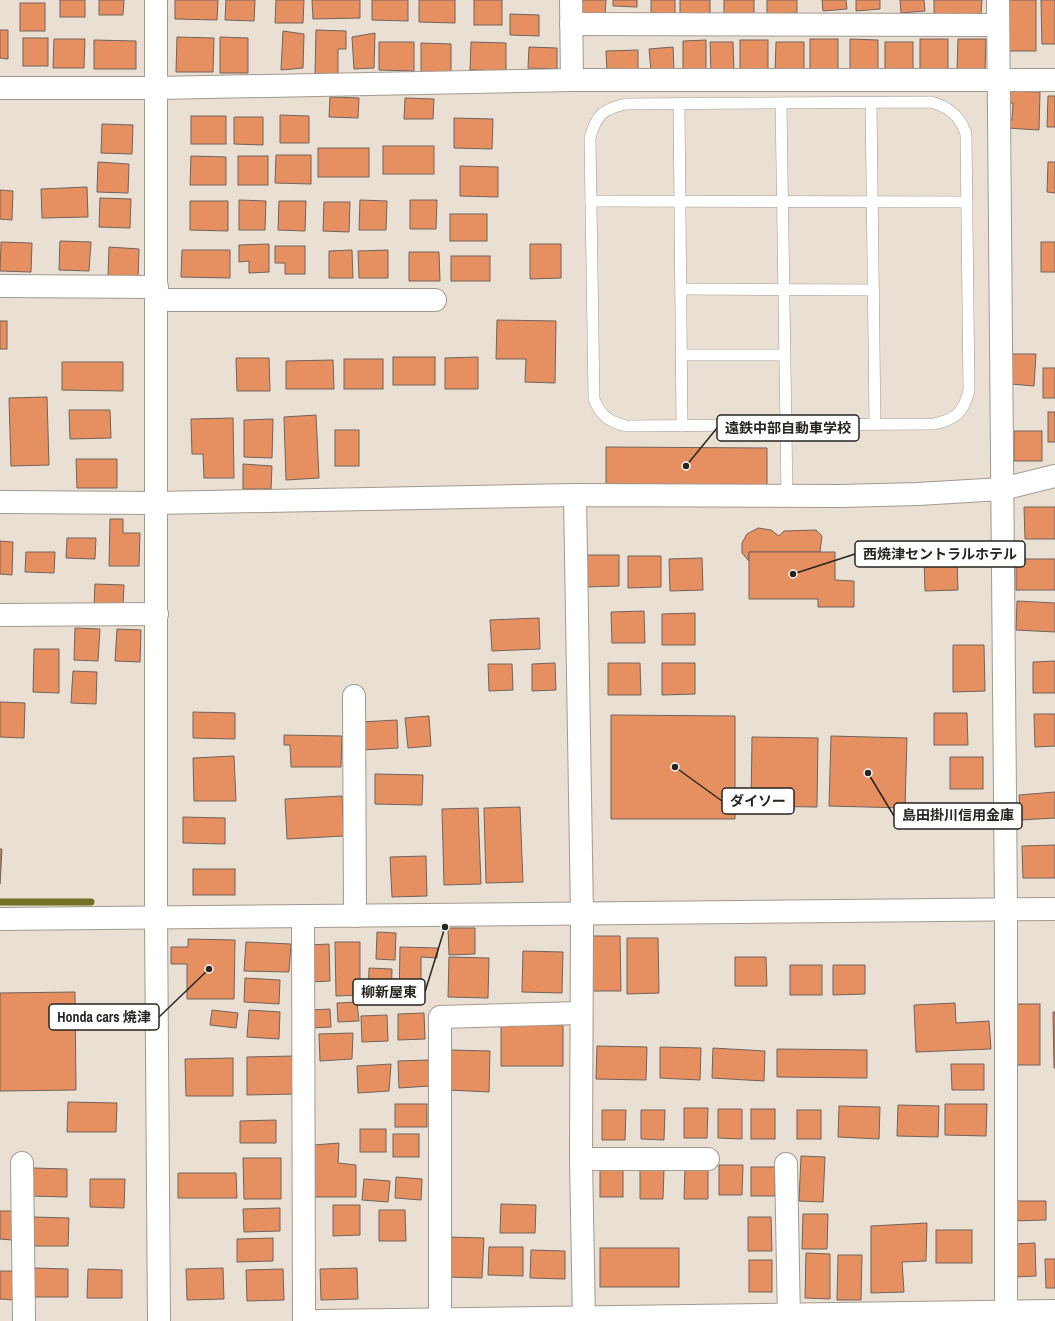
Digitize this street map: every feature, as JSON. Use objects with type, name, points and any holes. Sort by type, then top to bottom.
[{"type":"street","points":[[156,0],[156,503],[158,614],[156,917],[159,1321]]},
{"type":"street","points":[[571,0],[572,80]]},
{"type":"street","points":[[998,0],[1006,911],[1006,1316]]},
{"type":"street","points":[[571,24],[998,25]]},
{"type":"street","points":[[0,88],[157,88],[572,80],[1055,80]]},
{"type":"street","points":[[0,286],[157,293],[435,300]]},
{"type":"street","points":[[0,502],[156,503],[575,495],[787,496],[918,494],[1002,489],[1055,476]]},
{"type":"street","points":[[575,495],[582,914],[580,1013],[584,1319]]},
{"type":"street","points":[[0,615],[158,614]]},
{"type":"street","points":[[354,696],[355,916]]},
{"type":"street","points":[[0,919],[1006,911],[1055,909]]},
{"type":"street","points":[[302,916],[304,1321]]},
{"type":"street","points":[[433,1320],[440,1017],[580,1013]]},
{"type":"street","points":[[581,1159],[708,1159]]},
{"type":"street","points":[[22,1163],[24,1321]]},
{"type":"street","points":[[786,1164],[789,1317]]},
{"type":"street","points":[[318,1321],[1006,1316],[1055,1311]]},
{"type":"lane","points":[[871,102],[875,424]]},
{"type":"lane","points":[[931,102],[943,106],[954,113],[962,122],[966,134],[967,202],[968,391],[965,404],[958,415],[947,421],[934,424],[786,426],[626,426],[616,424],[605,418],[598,409],[594,399],[590,138],[594,125],[600,114],[611,107],[626,104],[781,103],[931,102]]},
{"type":"lane","points":[[781,103],[787,496]]},
{"type":"lane","points":[[679,104],[682,426]]},
{"type":"lane","points":[[591,201],[967,202]]},
{"type":"lane","points":[[681,289],[874,290]]},
{"type":"lane","points":[[682,355],[785,355]]},
{"type":"building","points":[[60,0],[85,0],[85,17],[60,17]]},
{"type":"building","points":[[99,0],[124,0],[123,15],[99,15]]},
{"type":"building","points":[[175,0],[218,0],[217,20],[175,19]]},
{"type":"building","points":[[226,0],[255,0],[254,21],[225,20]]},
{"type":"building","points":[[276,0],[304,0],[303,23],[275,23]]},
{"type":"building","points":[[312,0],[360,0],[360,18],[313,19]]},
{"type":"building","points":[[372,0],[408,0],[408,21],[372,20]]},
{"type":"building","points":[[419,0],[455,0],[455,23],[419,22]]},
{"type":"building","points":[[474,0],[502,0],[502,25],[474,25]]},
{"type":"building","points":[[582,0],[606,0],[605,15],[581,14]]},
{"type":"building","points":[[613,0],[637,0],[637,7],[613,6]]},
{"type":"building","points":[[651,0],[675,0],[675,14],[651,13]]},
{"type":"building","points":[[680,0],[710,0],[710,15],[680,15]]},
{"type":"building","points":[[724,0],[754,0],[754,14],[724,15]]},
{"type":"building","points":[[767,0],[797,0],[797,13],[767,14]]},
{"type":"building","points":[[822,0],[846,0],[847,9],[823,11]]},
{"type":"building","points":[[856,0],[880,0],[880,9],[856,11]]},
{"type":"building","points":[[900,0],[924,0],[925,11],[901,13]]},
{"type":"building","points":[[934,0],[982,0],[981,14],[934,15]]},
{"type":"building","points":[[1008,0],[1036,0],[1036,51],[1008,51]]},
{"type":"building","points":[[1041,0],[1055,0],[1055,44],[1042,44]]},
{"type":"building","points":[[20,3],[45,3],[45,31],[20,31]]},
{"type":"building","points":[[510,14],[539,15],[539,36],[510,35]]},
{"type":"building","points":[[0,30],[8,30],[8,59],[0,58]]},
{"type":"building","points":[[316,30],[346,31],[346,49],[338,49],[338,74],[315,74]]},
{"type":"building","points":[[283,31],[304,34],[303,68],[281,70]]},
{"type":"building","points":[[375,33],[374,68],[354,69],[352,37]]},
{"type":"building","points":[[177,37],[214,38],[213,72],[176,72]]},
{"type":"building","points":[[220,37],[248,38],[248,73],[220,73]]},
{"type":"building","points":[[23,38],[48,38],[48,66],[23,66]]},
{"type":"building","points":[[54,39],[85,39],[84,68],[53,68]]},
{"type":"building","points":[[810,39],[838,39],[838,69],[810,69]]},
{"type":"building","points":[[850,39],[878,40],[878,70],[850,69]]},
{"type":"building","points":[[920,39],[948,39],[948,69],[920,69]]},
{"type":"building","points":[[958,39],[986,39],[985,69],[957,69]]},
{"type":"building","points":[[94,40],[136,41],[136,69],[94,69]]},
{"type":"building","points":[[706,40],[706,71],[683,71],[683,41]]},
{"type":"building","points":[[740,40],[768,40],[768,70],[740,70]]},
{"type":"building","points":[[379,42],[414,42],[414,71],[379,70]]},
{"type":"building","points":[[471,42],[506,43],[506,71],[470,70]]},
{"type":"building","points":[[710,42],[733,42],[734,72],[711,73]]},
{"type":"building","points":[[776,42],[804,42],[804,72],[775,72]]},
{"type":"building","points":[[885,42],[913,42],[913,72],[885,72]]},
{"type":"building","points":[[421,43],[451,44],[451,73],[421,72]]},
{"type":"building","points":[[529,47],[557,48],[557,69],[528,68]]},
{"type":"building","points":[[673,47],[674,70],[651,71],[649,49]]},
{"type":"building","points":[[638,50],[638,72],[607,73],[606,51]]},
{"type":"building","points":[[1008,91],[1040,92],[1039,130],[1007,128],[1007,120],[1012,120],[1013,103],[1007,103]]},
{"type":"building","points":[[1048,96],[1055,96],[1055,127],[1047,127]]},
{"type":"building","points":[[330,97],[359,98],[358,118],[329,117]]},
{"type":"building","points":[[405,98],[434,99],[433,119],[404,119]]},
{"type":"building","points":[[280,115],[309,116],[309,143],[280,143]]},
{"type":"building","points":[[191,116],[226,116],[226,144],[191,144]]},
{"type":"building","points":[[234,117],[263,117],[263,145],[234,144]]},
{"type":"building","points":[[454,118],[493,119],[492,149],[454,148]]},
{"type":"building","points":[[102,124],[133,125],[132,154],[101,153]]},
{"type":"building","points":[[383,146],[434,146],[434,174],[383,174]]},
{"type":"building","points":[[318,148],[369,148],[369,177],[318,177]]},
{"type":"building","points":[[276,155],[311,155],[311,184],[275,183]]},
{"type":"building","points":[[191,156],[226,157],[226,185],[190,185]]},
{"type":"building","points":[[238,156],[268,156],[268,185],[238,185]]},
{"type":"building","points":[[98,162],[129,164],[128,193],[97,192]]},
{"type":"building","points":[[1048,162],[1055,162],[1055,193],[1047,192]]},
{"type":"building","points":[[460,166],[498,167],[498,197],[460,196]]},
{"type":"building","points":[[87,187],[88,217],[42,218],[41,189]]},
{"type":"building","points":[[0,190],[13,191],[12,220],[0,219]]},
{"type":"building","points":[[100,198],[131,199],[130,228],[99,227]]},
{"type":"building","points":[[239,200],[266,201],[265,230],[239,230]]},
{"type":"building","points":[[360,200],[387,201],[386,230],[359,230]]},
{"type":"building","points":[[410,200],[437,200],[436,229],[410,229]]},
{"type":"building","points":[[190,201],[228,201],[228,231],[190,230]]},
{"type":"building","points":[[279,201],[306,201],[305,231],[278,230]]},
{"type":"building","points":[[324,202],[350,202],[349,232],[323,231]]},
{"type":"building","points":[[450,214],[487,214],[487,241],[450,241]]},
{"type":"building","points":[[60,241],[91,242],[89,271],[59,270]]},
{"type":"building","points":[[1,242],[32,243],[31,272],[0,271]]},
{"type":"building","points":[[1041,242],[1055,242],[1055,272],[1041,272]]},
{"type":"building","points":[[269,244],[269,272],[249,273],[249,261],[239,262],[239,245]]},
{"type":"building","points":[[530,244],[561,244],[561,278],[530,279]]},
{"type":"building","points":[[275,246],[305,246],[305,274],[285,274],[285,263],[275,263]]},
{"type":"building","points":[[109,247],[139,249],[138,278],[108,276]]},
{"type":"building","points":[[182,250],[230,250],[230,278],[181,277]]},
{"type":"building","points":[[352,250],[353,278],[329,278],[329,251]]},
{"type":"building","points":[[388,250],[388,278],[359,278],[358,251]]},
{"type":"building","points":[[409,252],[439,252],[440,281],[409,281]]},
{"type":"building","points":[[451,256],[490,256],[490,281],[451,281]]},
{"type":"building","points":[[497,320],[556,321],[555,383],[525,382],[526,359],[496,359]]},
{"type":"building","points":[[0,321],[7,321],[7,349],[0,349]]},
{"type":"building","points":[[1011,354],[1036,354],[1034,386],[1011,384]]},
{"type":"building","points":[[393,357],[435,357],[435,385],[393,385]]},
{"type":"building","points":[[478,357],[478,389],[445,389],[445,358]]},
{"type":"building","points":[[236,358],[269,358],[270,391],[237,391]]},
{"type":"building","points":[[344,359],[383,359],[383,389],[344,389]]},
{"type":"building","points":[[333,360],[334,389],[286,389],[286,361]]},
{"type":"building","points":[[62,362],[123,362],[123,391],[62,390]]},
{"type":"building","points":[[1043,368],[1055,368],[1055,398],[1043,398]]},
{"type":"building","points":[[47,397],[49,465],[11,466],[9,398]]},
{"type":"building","points":[[69,410],[110,410],[111,438],[70,439]]},
{"type":"building","points":[[1048,412],[1055,412],[1055,442],[1048,442]]},
{"type":"building","points":[[316,415],[319,478],[286,480],[284,417]]},
{"type":"building","points":[[233,418],[234,478],[204,478],[203,454],[192,454],[191,419]]},
{"type":"building","points":[[273,419],[272,458],[244,457],[244,420]]},
{"type":"building","points":[[335,430],[359,430],[359,466],[335,466]]},
{"type":"building","points":[[1014,431],[1042,431],[1042,461],[1014,461]]},
{"type":"building","points":[[606,447],[767,448],[767,485],[606,484]]},
{"type":"building","points":[[76,459],[117,459],[117,488],[77,488]]},
{"type":"building","points":[[243,464],[272,466],[271,489],[243,489]]},
{"type":"building","points":[[1024,507],[1055,507],[1055,539],[1025,539]]},
{"type":"building","points":[[110,519],[123,519],[123,533],[140,533],[139,566],[109,566]]},
{"type":"building","points":[[758,528],[771,530],[779,536],[784,531],[816,530],[822,536],[820,552],[749,552],[749,561],[742,553],[742,543],[747,534]]},
{"type":"building","points":[[67,538],[96,538],[95,559],[66,558]]},
{"type":"building","points":[[0,541],[13,542],[12,575],[0,574]]},
{"type":"building","points":[[26,552],[55,552],[54,573],[25,572]]},
{"type":"building","points":[[749,552],[835,552],[835,580],[854,581],[854,607],[818,607],[818,599],[749,599]]},
{"type":"building","points":[[586,555],[619,555],[619,586],[586,587]]},
{"type":"building","points":[[628,556],[661,556],[661,587],[628,588]]},
{"type":"building","points":[[702,558],[703,590],[670,591],[669,559]]},
{"type":"building","points":[[924,559],[957,559],[958,590],[925,591]]},
{"type":"building","points":[[1016,559],[1055,559],[1055,590],[1016,590]]},
{"type":"building","points":[[95,584],[124,585],[123,605],[94,605]]},
{"type":"building","points":[[1017,601],[1055,603],[1055,632],[1016,630]]},
{"type":"building","points":[[644,611],[645,643],[612,643],[611,612]]},
{"type":"building","points":[[695,613],[695,645],[662,645],[662,614]]},
{"type":"building","points":[[539,618],[540,649],[492,651],[490,620]]},
{"type":"building","points":[[75,628],[100,629],[98,661],[74,660]]},
{"type":"building","points":[[117,629],[141,630],[140,662],[115,661]]},
{"type":"building","points":[[953,645],[984,645],[985,691],[953,692]]},
{"type":"building","points":[[34,649],[59,649],[59,693],[33,692]]},
{"type":"building","points":[[1055,661],[1055,693],[1033,693],[1033,662]]},
{"type":"building","points":[[555,663],[556,690],[532,691],[532,664]]},
{"type":"building","points":[[608,663],[640,663],[641,695],[608,695]]},
{"type":"building","points":[[662,663],[695,663],[695,694],[662,695]]},
{"type":"building","points":[[488,664],[512,664],[513,690],[489,691]]},
{"type":"building","points":[[73,671],[97,672],[96,704],[71,703]]},
{"type":"building","points":[[0,702],[25,703],[24,738],[0,737]]},
{"type":"building","points":[[193,712],[235,713],[235,739],[193,738]]},
{"type":"building","points":[[934,713],[967,713],[968,745],[934,745]]},
{"type":"building","points":[[1034,714],[1055,714],[1055,746],[1035,747]]},
{"type":"building","points":[[611,715],[735,716],[735,819],[611,819]]},
{"type":"building","points":[[429,716],[431,746],[408,748],[405,718]]},
{"type":"building","points":[[397,720],[398,748],[362,750],[361,722]]},
{"type":"building","points":[[284,735],[342,736],[341,767],[291,767],[290,745],[284,745]]},
{"type":"building","points":[[831,736],[907,738],[905,808],[829,806]]},
{"type":"building","points":[[752,737],[818,738],[817,807],[751,806]]},
{"type":"building","points":[[234,756],[236,801],[194,801],[193,758]]},
{"type":"building","points":[[950,757],[983,757],[983,789],[950,789]]},
{"type":"building","points":[[375,774],[423,775],[422,805],[375,804]]},
{"type":"building","points":[[1055,792],[1055,818],[1021,820],[1019,795]]},
{"type":"building","points":[[342,796],[344,836],[287,839],[285,799]]},
{"type":"building","points":[[520,807],[523,882],[486,883],[484,808]]},
{"type":"building","points":[[478,808],[481,884],[444,885],[442,809]]},
{"type":"building","points":[[183,817],[225,818],[225,844],[183,843]]},
{"type":"building","points":[[1055,845],[1055,878],[1023,878],[1022,846]]},
{"type":"building","points":[[0,849],[2,849],[0,884]]},
{"type":"building","points":[[426,856],[427,896],[392,897],[390,857]]},
{"type":"building","points":[[193,869],[235,869],[235,895],[193,895]]},
{"type":"building","points":[[448,928],[475,928],[475,954],[449,955]]},
{"type":"building","points":[[377,932],[396,933],[395,960],[376,959]]},
{"type":"building","points":[[589,936],[620,936],[621,991],[590,991]]},
{"type":"building","points":[[627,938],[658,938],[659,993],[627,994]]},
{"type":"building","points":[[188,939],[235,940],[234,999],[187,999],[187,964],[171,964],[171,947],[188,947]]},
{"type":"building","points":[[246,942],[291,944],[289,972],[244,971]]},
{"type":"building","points":[[335,942],[360,942],[360,995],[336,996]]},
{"type":"building","points":[[329,944],[330,981],[310,982],[308,945]]},
{"type":"building","points":[[400,947],[438,948],[437,958],[421,957],[421,1003],[399,1003]]},
{"type":"building","points":[[523,951],[563,952],[562,993],[522,992]]},
{"type":"building","points":[[449,957],[489,958],[488,998],[448,997]]},
{"type":"building","points":[[735,957],[766,957],[767,986],[735,986]]},
{"type":"building","points":[[790,965],[822,965],[822,995],[790,995]]},
{"type":"building","points":[[833,965],[865,965],[865,994],[833,995]]},
{"type":"building","points":[[369,968],[392,969],[391,1001],[368,1000]]},
{"type":"building","points":[[245,978],[280,980],[279,1004],[244,1002]]},
{"type":"building","points":[[75,992],[76,1090],[0,1091],[0,993]]},
{"type":"building","points":[[357,1002],[359,1021],[338,1022],[337,1003]]},
{"type":"building","points":[[955,1003],[956,1023],[989,1021],[991,1049],[916,1052],[914,1005]]},
{"type":"building","points":[[1016,1004],[1040,1004],[1040,1065],[1016,1065]]},
{"type":"building","points":[[330,1009],[331,1027],[311,1028],[310,1010]]},
{"type":"building","points":[[212,1010],[238,1013],[236,1028],[210,1025]]},
{"type":"building","points":[[249,1010],[280,1012],[279,1039],[247,1037]]},
{"type":"building","points":[[1053,1012],[1055,1012],[1055,1068],[1054,1068]]},
{"type":"building","points":[[424,1013],[425,1039],[398,1040],[398,1014]]},
{"type":"building","points":[[387,1015],[388,1041],[362,1042],[361,1016]]},
{"type":"building","points":[[501,1024],[563,1025],[563,1066],[501,1066]]},
{"type":"building","points":[[353,1033],[352,1059],[320,1061],[319,1034]]},
{"type":"building","points":[[597,1046],[647,1047],[646,1080],[596,1079]]},
{"type":"building","points":[[660,1047],[701,1048],[700,1080],[660,1078]]},
{"type":"building","points":[[713,1048],[765,1051],[764,1081],[712,1078]]},
{"type":"building","points":[[777,1049],[867,1050],[867,1078],[777,1077]]},
{"type":"building","points":[[450,1050],[490,1051],[489,1092],[449,1090]]},
{"type":"building","points":[[294,1056],[295,1094],[247,1095],[247,1057]]},
{"type":"building","points":[[233,1058],[233,1096],[186,1096],[185,1059]]},
{"type":"building","points":[[430,1060],[430,1086],[399,1088],[398,1061]]},
{"type":"building","points":[[391,1064],[389,1091],[358,1093],[357,1066]]},
{"type":"building","points":[[951,1064],[984,1064],[984,1090],[952,1090]]},
{"type":"building","points":[[68,1102],[117,1103],[116,1132],[67,1132]]},
{"type":"building","points":[[395,1104],[427,1104],[427,1127],[395,1127]]},
{"type":"building","points":[[945,1104],[987,1104],[986,1136],[945,1135]]},
{"type":"building","points":[[898,1105],[939,1106],[938,1137],[897,1136]]},
{"type":"building","points":[[839,1106],[880,1107],[879,1139],[838,1137]]},
{"type":"building","points":[[684,1108],[708,1108],[707,1138],[684,1138]]},
{"type":"building","points":[[718,1109],[742,1109],[742,1139],[718,1138]]},
{"type":"building","points":[[751,1109],[775,1109],[775,1139],[751,1139]]},
{"type":"building","points":[[602,1110],[626,1110],[625,1140],[602,1140]]},
{"type":"building","points":[[641,1110],[665,1110],[664,1140],[641,1139]]},
{"type":"building","points":[[797,1110],[821,1110],[821,1139],[797,1139]]},
{"type":"building","points":[[276,1120],[276,1143],[240,1143],[240,1121]]},
{"type":"building","points":[[360,1129],[386,1129],[386,1152],[360,1152]]},
{"type":"building","points":[[393,1134],[419,1134],[419,1157],[393,1157]]},
{"type":"building","points":[[339,1143],[338,1163],[356,1165],[356,1197],[314,1197],[314,1145]]},
{"type":"building","points":[[801,1156],[825,1157],[823,1202],[799,1201]]},
{"type":"building","points":[[243,1158],[281,1158],[281,1199],[244,1199]]},
{"type":"building","points":[[719,1165],[743,1165],[742,1195],[719,1195]]},
{"type":"building","points":[[600,1167],[623,1167],[623,1197],[600,1197]]},
{"type":"building","points":[[751,1167],[775,1167],[775,1196],[751,1196]]},
{"type":"building","points":[[33,1168],[67,1169],[67,1197],[32,1196]]},
{"type":"building","points":[[640,1169],[664,1169],[663,1199],[640,1199]]},
{"type":"building","points":[[685,1169],[708,1170],[708,1199],[684,1199]]},
{"type":"building","points":[[178,1173],[236,1173],[237,1198],[178,1198]]},
{"type":"building","points":[[396,1177],[422,1179],[421,1200],[395,1198]]},
{"type":"building","points":[[90,1179],[125,1179],[124,1208],[90,1207]]},
{"type":"building","points":[[364,1179],[390,1181],[388,1202],[362,1200]]},
{"type":"building","points":[[1013,1201],[1046,1201],[1046,1220],[1013,1221]]},
{"type":"building","points":[[501,1204],[536,1205],[535,1233],[500,1233]]},
{"type":"building","points":[[333,1205],[360,1205],[360,1235],[333,1236]]},
{"type":"building","points":[[280,1208],[280,1231],[244,1232],[243,1209]]},
{"type":"building","points":[[379,1210],[405,1210],[406,1241],[379,1241]]},
{"type":"building","points":[[0,1211],[13,1211],[12,1240],[0,1239]]},
{"type":"building","points":[[803,1214],[828,1214],[827,1249],[802,1249]]},
{"type":"building","points":[[34,1217],[69,1218],[68,1246],[34,1246]]},
{"type":"building","points":[[748,1217],[771,1217],[772,1251],[748,1251]]},
{"type":"building","points":[[927,1223],[926,1261],[902,1262],[904,1292],[871,1293],[871,1226]]},
{"type":"building","points":[[936,1230],[972,1230],[972,1263],[936,1263]]},
{"type":"building","points":[[448,1237],[484,1238],[482,1278],[447,1277]]},
{"type":"building","points":[[273,1238],[273,1261],[237,1262],[237,1239]]},
{"type":"building","points":[[1035,1243],[1036,1276],[1016,1277],[1015,1244]]},
{"type":"building","points":[[489,1247],[523,1247],[523,1276],[488,1275]]},
{"type":"building","points":[[600,1248],[679,1248],[679,1287],[600,1287]]},
{"type":"building","points":[[531,1250],[565,1251],[565,1279],[530,1278]]},
{"type":"building","points":[[806,1253],[830,1254],[830,1299],[805,1298]]},
{"type":"building","points":[[838,1255],[862,1255],[861,1300],[837,1300]]},
{"type":"building","points":[[1045,1259],[1055,1259],[1055,1288],[1046,1288]]},
{"type":"building","points":[[749,1260],[772,1260],[772,1292],[749,1292]]},
{"type":"building","points":[[34,1268],[68,1269],[68,1297],[33,1297]]},
{"type":"building","points":[[223,1268],[224,1299],[187,1300],[186,1269]]},
{"type":"building","points":[[357,1268],[358,1299],[321,1300],[320,1269]]},
{"type":"building","points":[[88,1269],[122,1270],[122,1298],[87,1298]]},
{"type":"building","points":[[283,1269],[284,1300],[247,1301],[246,1270]]},
{"type":"building","points":[[0,1271],[14,1271],[13,1300],[0,1299]]},
{"type":"waterway","points":[[0,902],[91,902]]},
{"type":"place","name":"遠鉄中部自動車学校","points":[[686,466]]},
{"type":"place","name":"西焼津セントラルホテル","points":[[793,574]]},
{"type":"place","name":"ダイソー","points":[[675,767]]},
{"type":"place","name":"島田掛川信用金庫","points":[[868,773]]},
{"type":"place","name":"柳新屋東","points":[[445,927]]},
{"type":"place","name":"Honda cars 焼津","points":[[209,969]]}]
